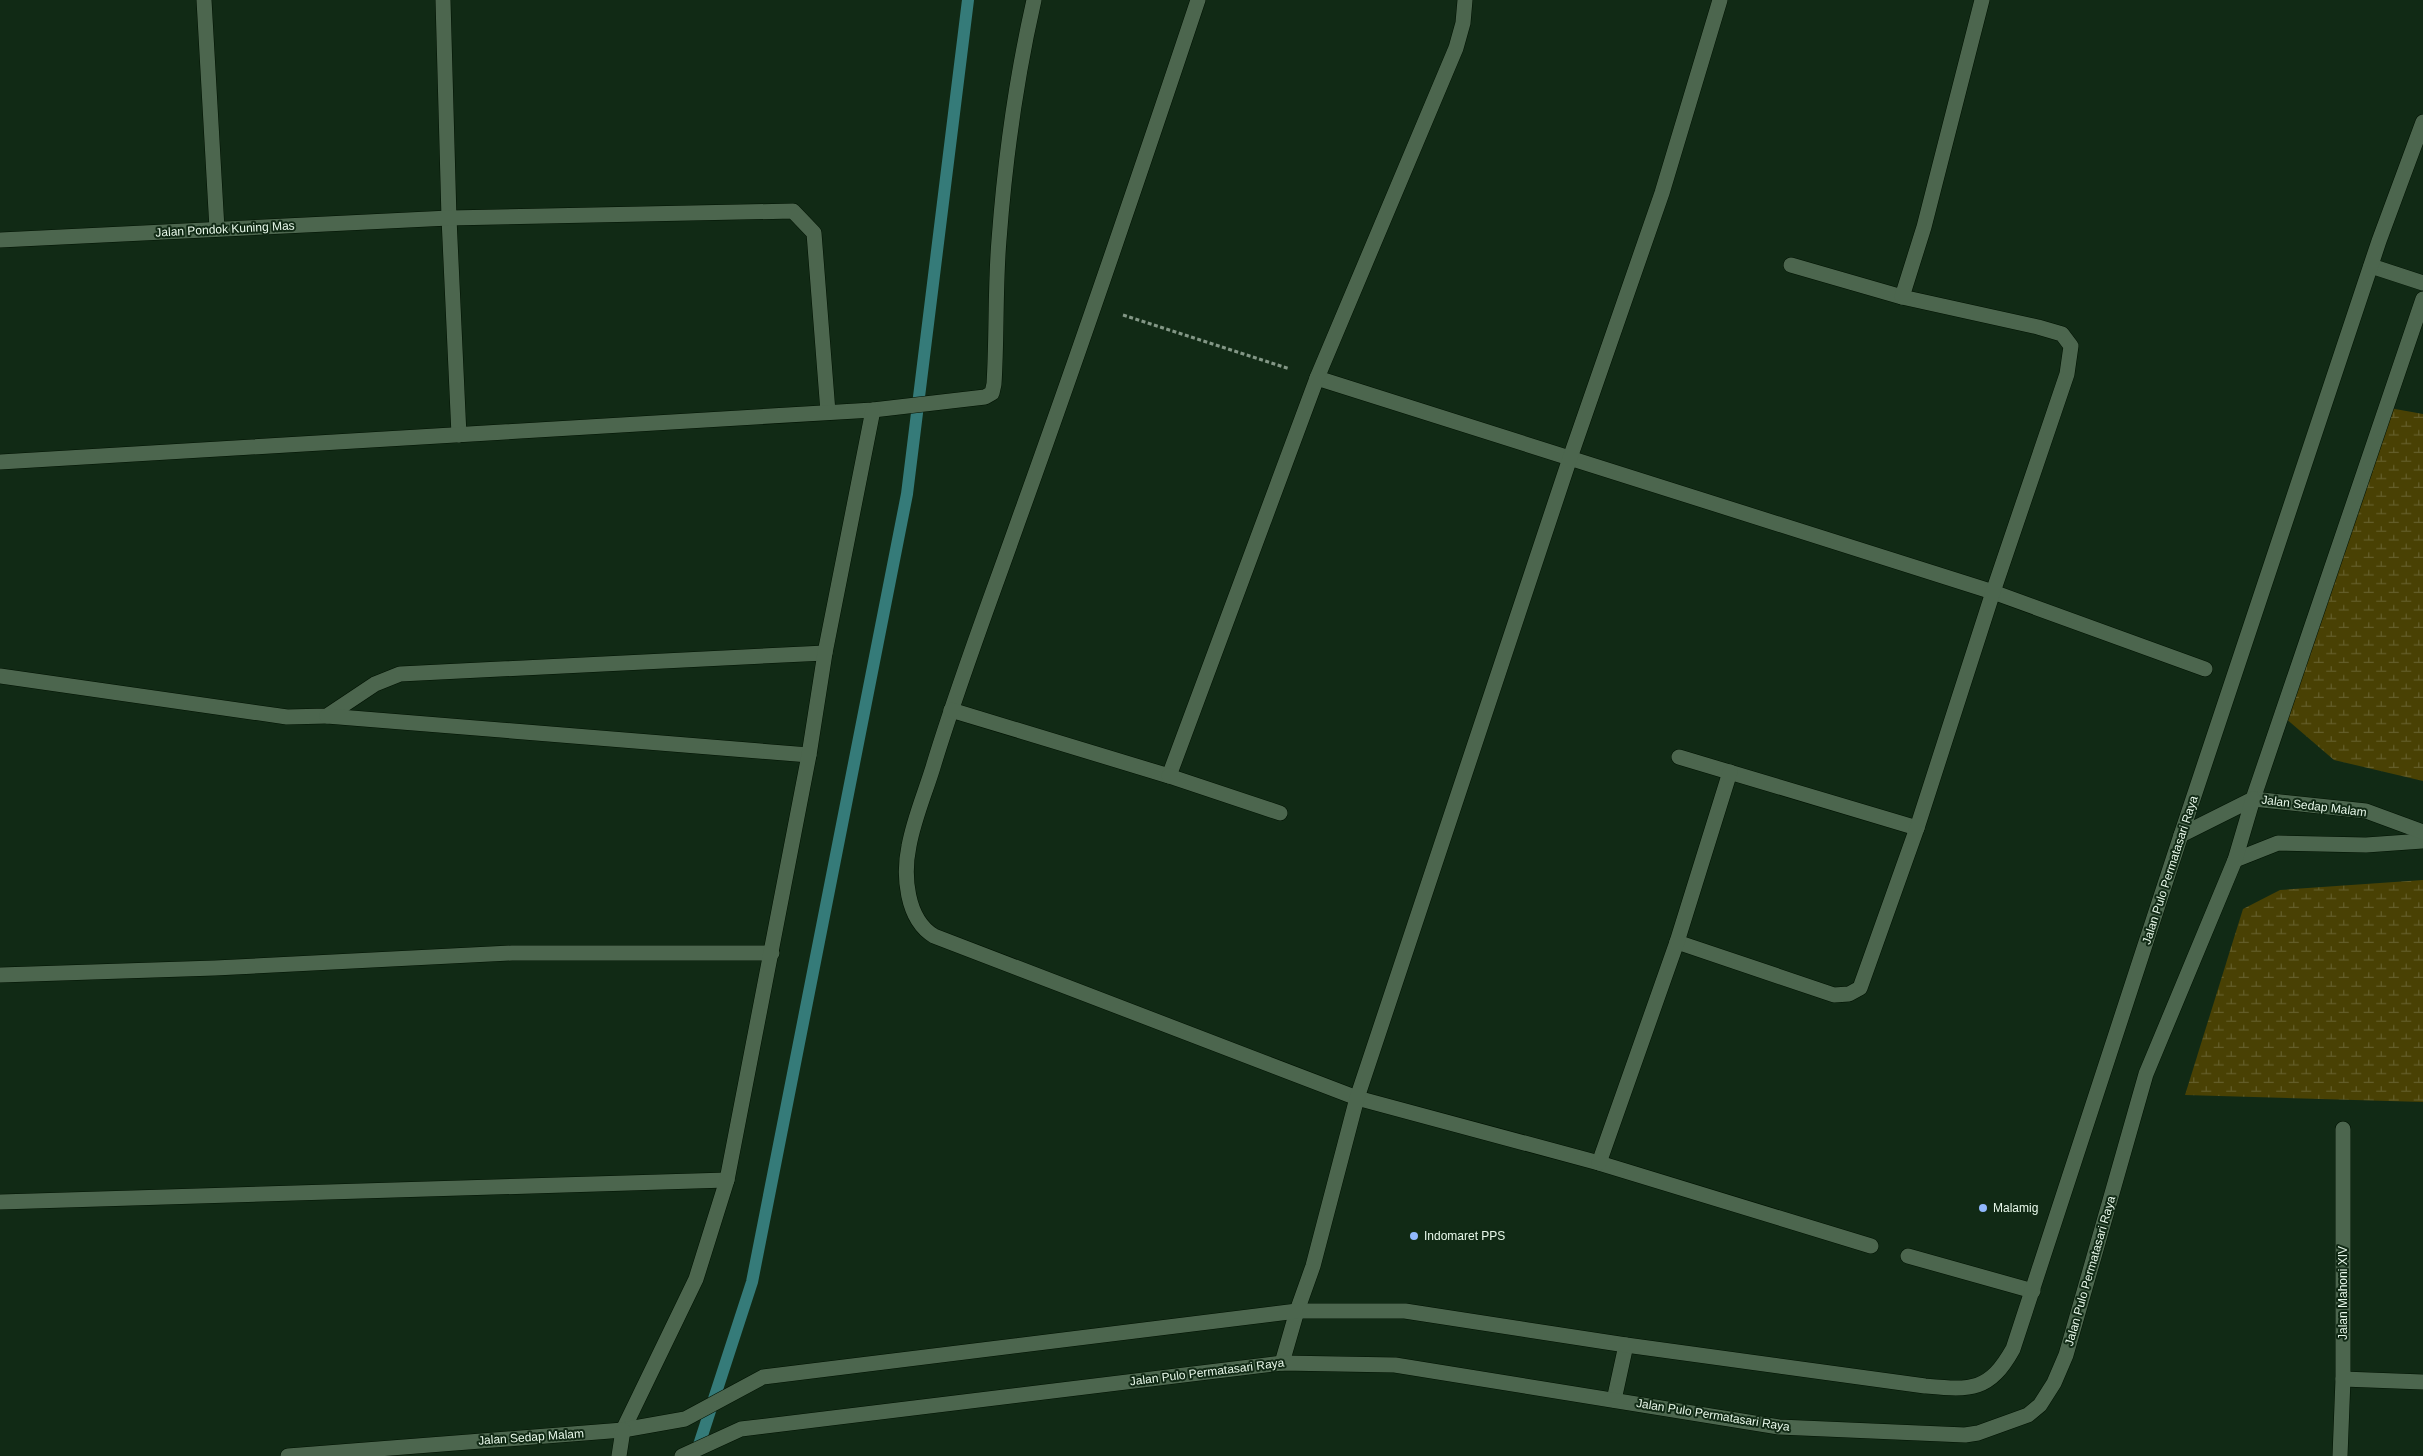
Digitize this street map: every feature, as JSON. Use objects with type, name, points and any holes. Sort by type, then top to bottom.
[{"type":"street","points":[[204,0],[217,229]]},
{"type":"street","points":[[444,0],[450,218],[460,435]]},
{"type":"street","points":[[0,462],[873,410],[984,397],[990,394],[994,387],[999,242],[1005,174],[1018,84],[1034,0]]},
{"type":"street","points":[[1198,0],[1096,307],[951,710],[909,845],[906,869],[912,907],[920,925],[927,932],[1357,1098],[1599,1163],[1871,1246]]},
{"type":"street","points":[[1169,776],[1317,378],[1456,48],[1463,23],[1466,0]]},
{"type":"street","points":[[1282,1362],[1313,1266],[1357,1098],[1570,458],[1662,193],[1720,0]]},
{"type":"street","points":[[1902,297],[1924,227],[1982,0]]},
{"type":"street","name":"Jalan Pulo Permatasari Raya","points":[[763,1378],[1297,1312],[1405,1310],[1626,1345],[1925,1386],[1960,1389],[1982,1384],[2002,1368],[2013,1349],[2200,774],[2371,266],[2423,122]]},
{"type":"street","name":"Jalan Pondok Kuning Mas","points":[[0,240],[450,218],[793,211],[814,232],[828,412]]},
{"type":"street","points":[[1677,942],[1834,995],[1849,994],[1860,988],[1916,828],[2067,374],[2071,346],[2062,334],[2038,326],[1902,297],[1791,265]]},
{"type":"street","points":[[2371,266],[2423,283]]},
{"type":"street","name":"Jalan Pulo Permatasari Raya","points":[[682,1456],[741,1429],[1282,1362],[1395,1365],[1780,1427],[1965,1435],[2010,1423],[2028,1415],[2040,1405],[2054,1383],[2066,1355],[2146,1074],[2235,860],[2253,799],[2423,299]]},
{"type":"street","points":[[1317,378],[1993,592],[2205,669]]},
{"type":"street","points":[[619,1456],[623,1430],[696,1279],[727,1180],[772,953],[809,755],[825,653],[873,410]]},
{"type":"street","points":[[327,716],[375,684],[400,674],[825,653]]},
{"type":"street","points":[[0,676],[288,717],[327,716],[809,755]]},
{"type":"street","points":[[951,710],[1169,776],[1280,813]]},
{"type":"street","points":[[1679,757],[1916,828]]},
{"type":"street","points":[[1599,1163],[1677,942],[1730,772]]},
{"type":"street","name":"Jalan Sedap Malam","points":[[2181,836],[2253,799],[2366,811],[2423,832]]},
{"type":"street","points":[[2235,860],[2278,843],[2348,845],[2423,841]]},
{"type":"street","points":[[0,975],[215,968],[512,953],[772,953]]},
{"type":"street","name":"Jalan Mahoni XIV","points":[[2340,1456],[2343,1379],[2342,1129]]},
{"type":"street","points":[[0,1202],[727,1180]]},
{"type":"street","points":[[1908,1256],[2033,1291]]},
{"type":"street","points":[[1614,1400],[1626,1345]]},
{"type":"street","name":"Jalan Sedap Malam","points":[[288,1456],[623,1430],[685,1419],[763,1378]]},
{"type":"street","points":[[2343,1379],[2423,1382]]},
{"type":"path","points":[[1096,307],[1317,378]]},
{"type":"green space","points":[[2384,407],[2423,414],[2423,781],[2334,760],[2285,718]]},
{"type":"green space","points":[[2423,880],[2423,1102],[2185,1095],[2243,909],[2280,890]]},
{"type":"waterway","points":[[696,1454],[752,1282],[907,494],[968,0]]},
{"type":"place","name":"Malamig","points":[[1983,1208]]},
{"type":"place","name":"Indomaret PPS","points":[[1414,1236]]}]
